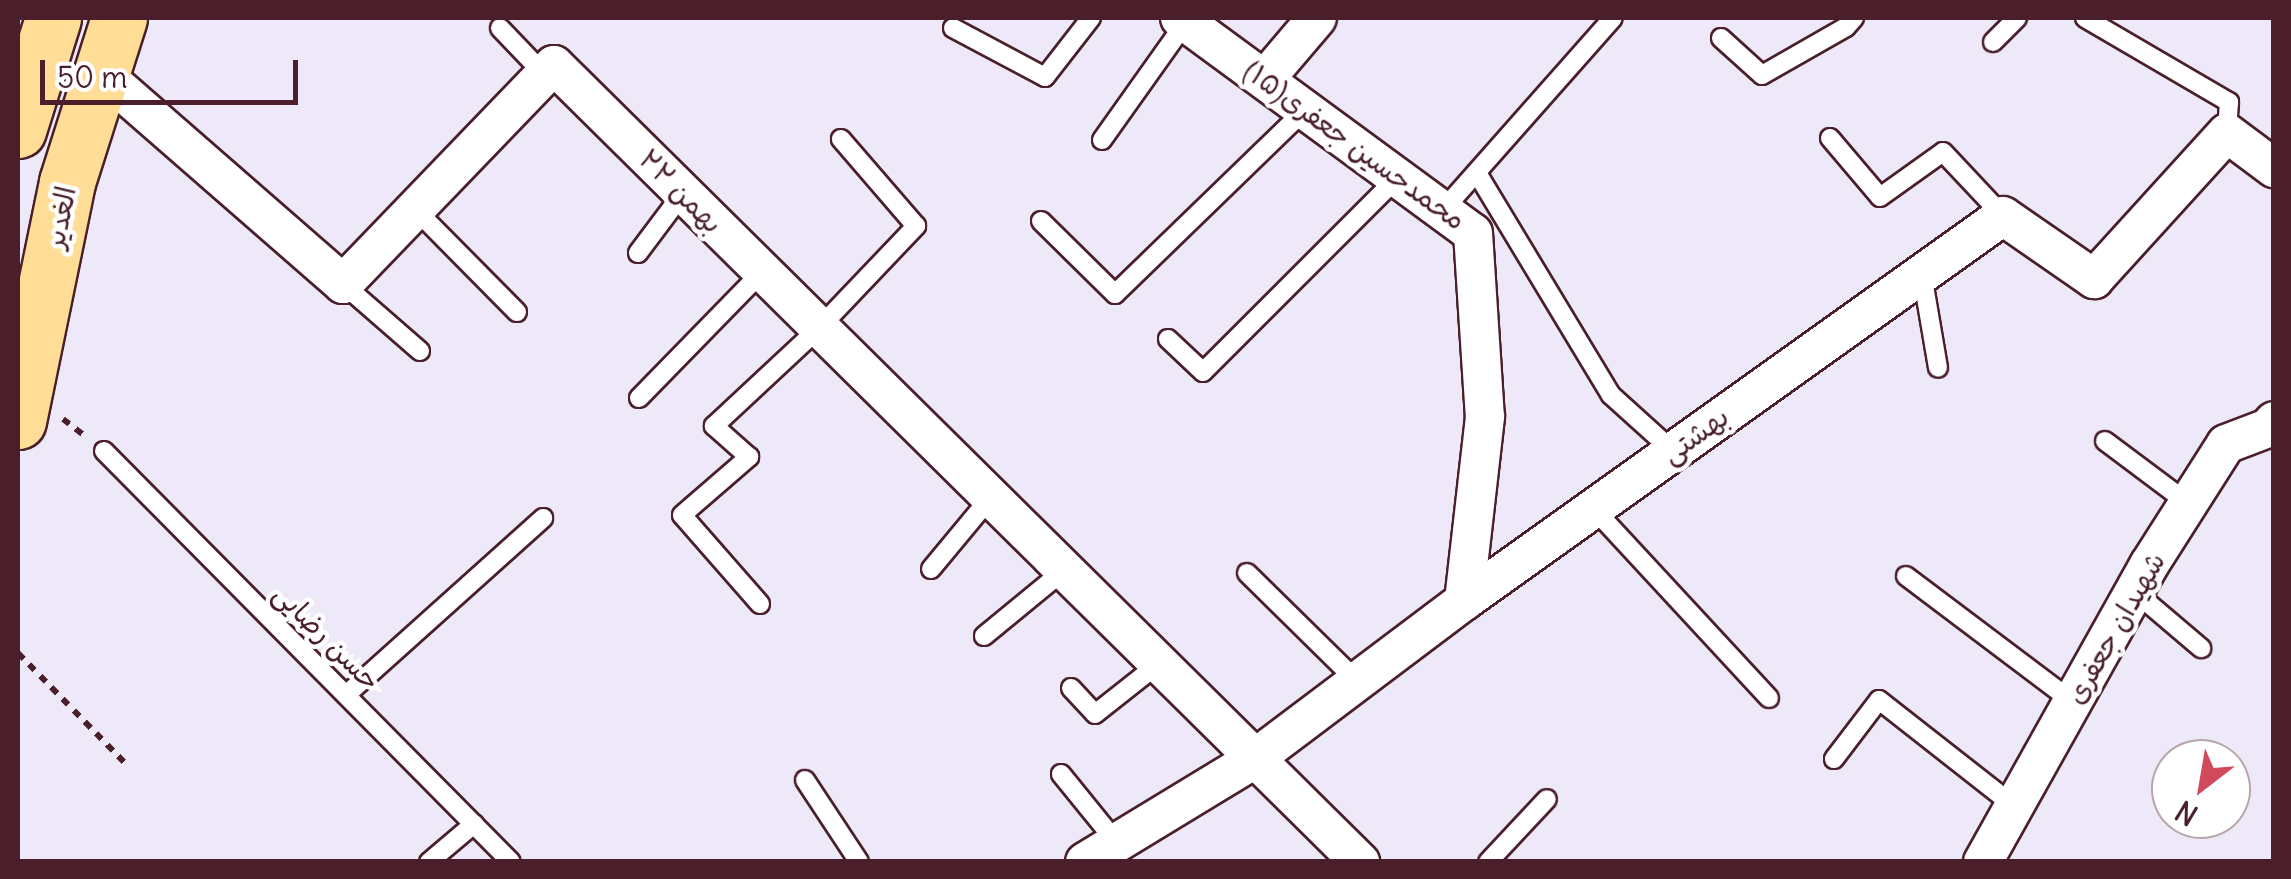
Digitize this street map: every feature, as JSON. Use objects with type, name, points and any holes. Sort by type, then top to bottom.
[{"type":"main road","points":[[18,130],[53,18]]},
{"type":"main road","name":"الغدیر","points":[[18,421],[67,182],[98,72],[120,18]]},
{"type":"street","points":[[1265,79],[1318,18]]},
{"type":"street","name":"محمدحسین جعفری(۱۵)","points":[[1183,20],[1474,232],[1485,416],[1464,601]]},
{"type":"street","name":"۲۲ بهمن","points":[[545,74],[554,65],[1360,862]]},
{"type":"street","points":[[98,72],[343,284],[545,74]]},
{"type":"street","points":[[2003,216],[2094,279],[2227,133],[2274,168]]},
{"type":"street","name":"بهشتی","points":[[1101,852],[1253,760],[1464,601],[2003,216]]},
{"type":"street","name":"شهیدان جعفری","points":[[1983,862],[2135,592],[2226,444],[2268,428],[2274,421]]},
{"type":"lane","points":[[952,28],[1045,77],[1091,18]]},
{"type":"lane","points":[[1443,210],[1614,18]]},
{"type":"lane","points":[[1721,38],[1762,75],[1846,27],[1854,18]]},
{"type":"lane","points":[[1993,42],[2017,18]]},
{"type":"lane","points":[[2085,18],[2229,102],[2227,133]]},
{"type":"lane","points":[[1102,140],[1183,20]]},
{"type":"lane","points":[[500,28],[545,74]]},
{"type":"lane","points":[[1041,221],[1115,294],[1306,109]]},
{"type":"lane","points":[[1830,138],[1880,197],[1943,152],[2003,216]]},
{"type":"lane","points":[[760,604],[682,515],[749,457],[714,426],[819,328],[916,226],[841,139]]},
{"type":"lane","points":[[1477,172],[1611,395],[1673,451]]},
{"type":"lane","points":[[1168,339],[1203,372],[1398,178]]},
{"type":"lane","points":[[638,253],[683,193]]},
{"type":"lane","points":[[414,209],[517,312]]},
{"type":"lane","points":[[639,398],[762,272]]},
{"type":"lane","points":[[1922,273],[1938,368]]},
{"type":"lane","points":[[343,284],[420,351]]},
{"type":"lane","points":[[2105,441],[2188,504]]},
{"type":"lane","name":"حسن رضایی","points":[[104,451],[511,862]]},
{"type":"lane","points":[[931,569],[990,498]]},
{"type":"lane","points":[[1593,508],[1770,698]]},
{"type":"lane","points":[[346,696],[543,518]]},
{"type":"lane","points":[[984,636],[1063,571]]},
{"type":"lane","points":[[1247,573],[1357,681]]},
{"type":"lane","points":[[1906,576],[2073,702]]},
{"type":"lane","points":[[2135,592],[2201,648]]},
{"type":"lane","points":[[1070,688],[1095,714],[1157,665]]},
{"type":"lane","points":[[1834,758],[1879,700],[2014,806]]},
{"type":"lane","points":[[1060,774],[1101,852]]},
{"type":"lane","points":[[805,780],[859,862]]},
{"type":"lane","points":[[1488,862],[1548,800]]},
{"type":"lane","points":[[429,862],[474,824]]},
{"type":"path","points":[[18,653],[127,765]]}]
